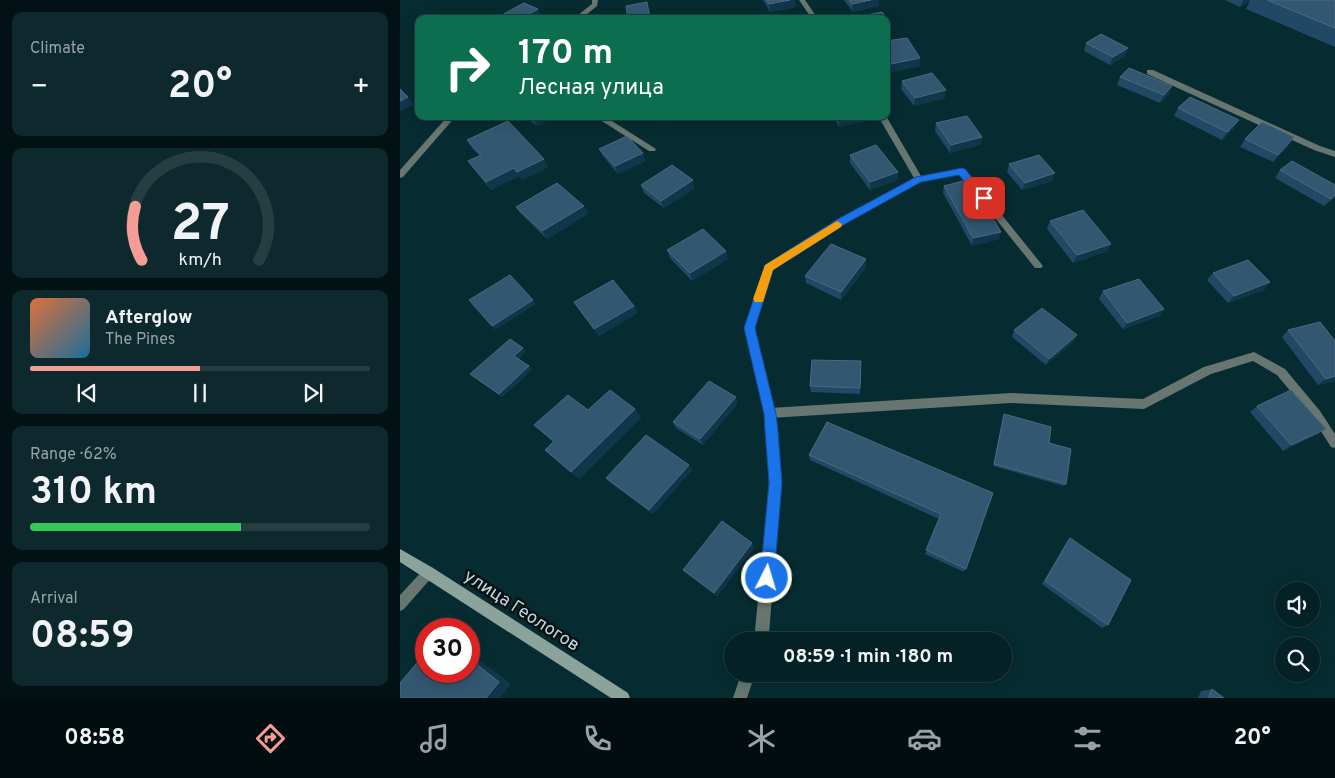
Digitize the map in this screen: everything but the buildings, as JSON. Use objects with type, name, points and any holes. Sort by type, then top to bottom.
[{"type":"street","points":[[581,15],[595,5],[595,0]]},
{"type":"street","points":[[802,0],[812,15]]},
{"type":"street","points":[[1150,72],[1317,148],[1335,154]]},
{"type":"street","points":[[400,175],[448,120]]},
{"type":"street","points":[[605,120],[652,149]]},
{"type":"street","points":[[884,120],[919,179]]},
{"type":"street","points":[[762,632],[775,483],[770,414],[749,328],[769,268],[842,221],[919,179],[962,171],[1038,266]]},
{"type":"street","points":[[770,414],[1011,398],[1144,404],[1208,370],[1254,356],[1281,372],[1316,414],[1335,443]]},
{"type":"street","name":"улица Геологов","points":[[400,555],[623,698]]},
{"type":"street","points":[[400,605],[429,572]]},
{"type":"street","points":[[740,698],[745,682]]},
{"type":"slow traffic","points":[[759,299],[769,268],[837,224]]},
{"type":"route","points":[[767,578],[775,483],[772,431],[770,414],[749,328],[769,268],[842,221],[919,179],[962,171],[984,198]]}]
